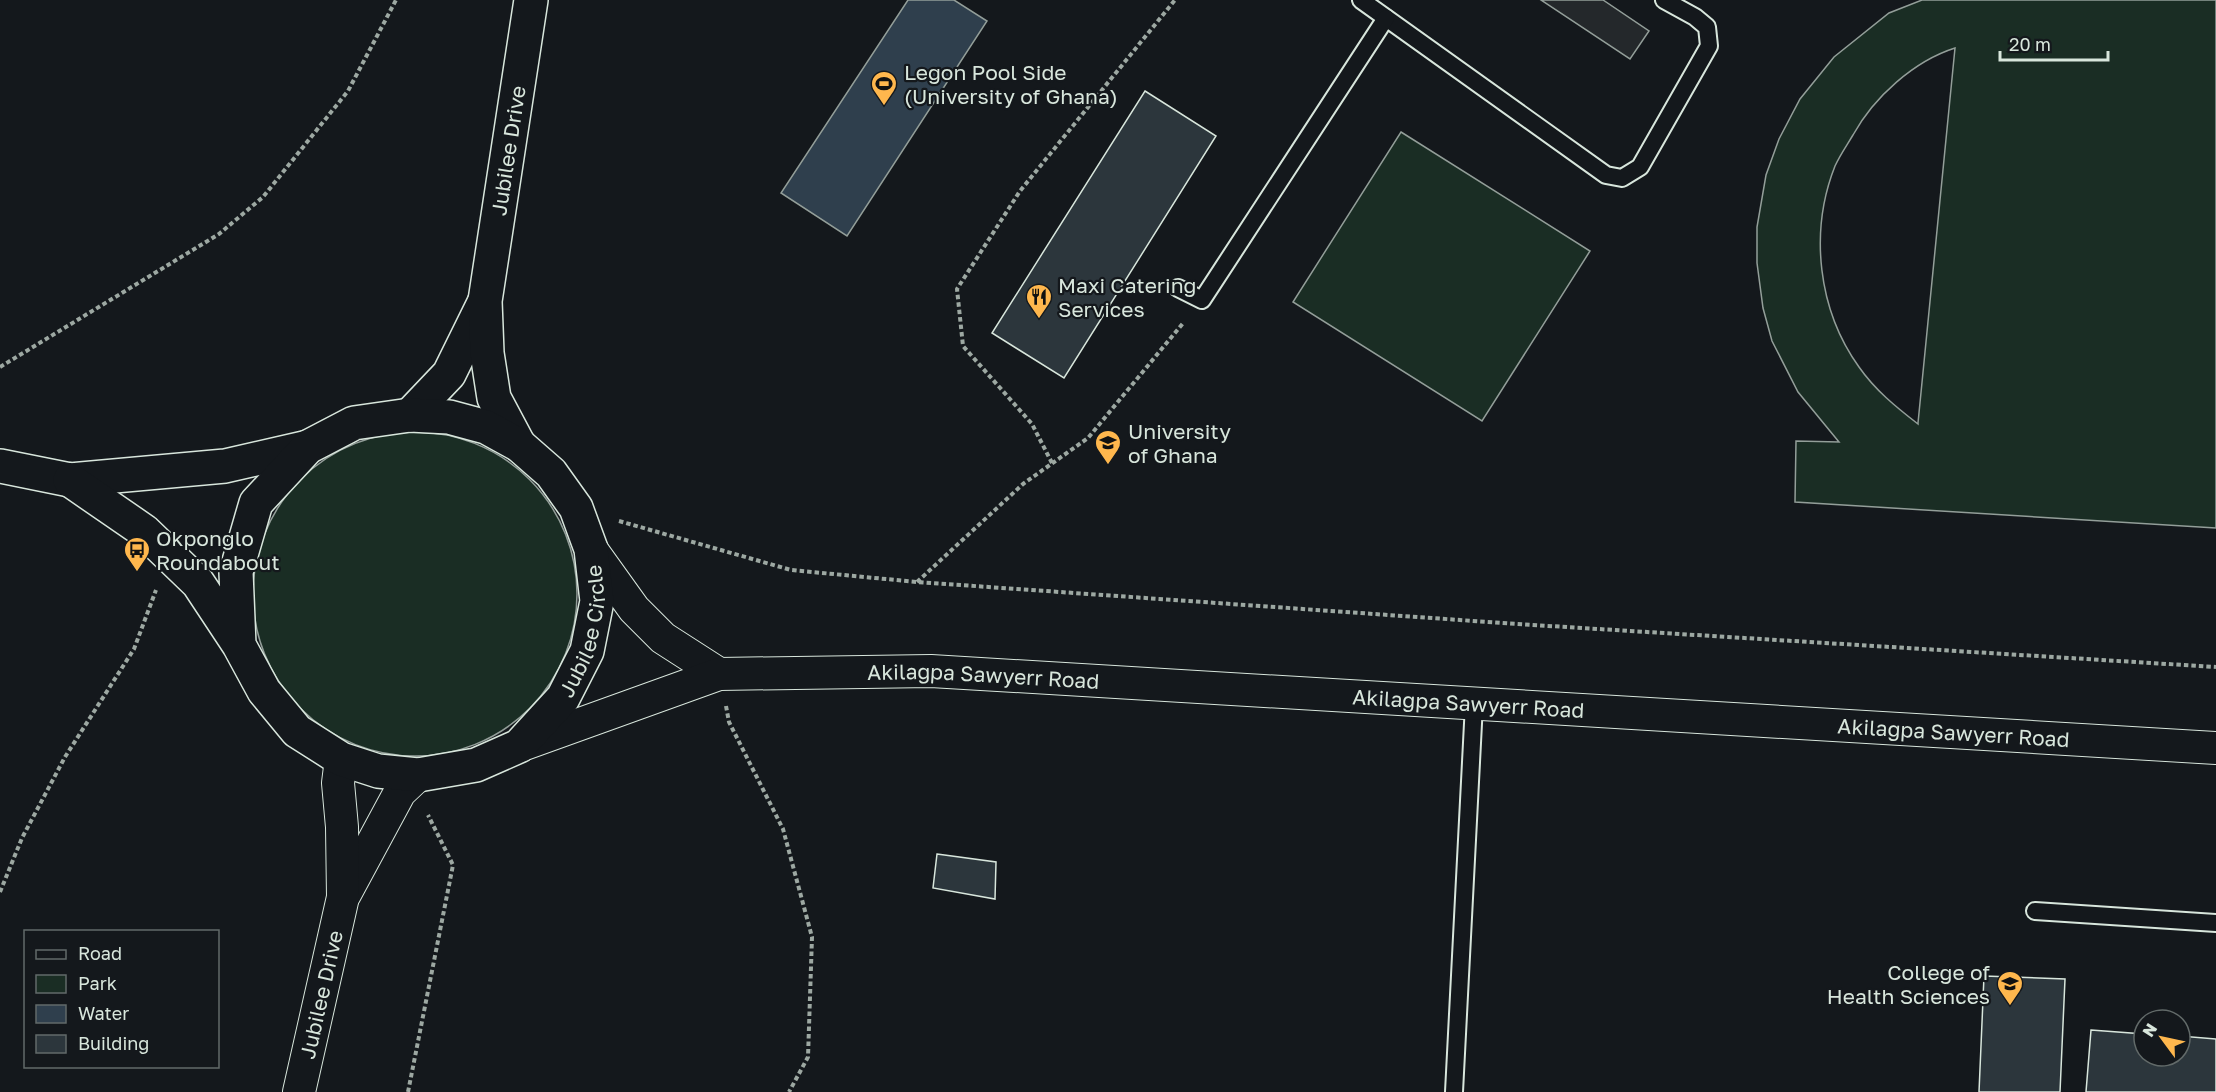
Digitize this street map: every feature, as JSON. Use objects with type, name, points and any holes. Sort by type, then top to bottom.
[{"type":"street","name":"Jubilee Drive","points":[[519,444],[494,398],[487,353],[485,301],[531,0]]},
{"type":"street","name":"Jubilee Drive","points":[[410,415],[449,374],[485,301]]},
{"type":"street","name":"Jubilee Circle","points":[[410,415],[449,417],[477,425],[519,444],[551,473],[576,508],[591,549],[597,601],[587,651],[563,698],[519,746],[476,765],[418,775],[378,771],[341,759],[297,730],[264,691],[239,645],[236,572],[256,503],[308,447],[354,423],[410,415]]},
{"type":"street","points":[[0,466],[70,480],[225,466],[308,447]]},
{"type":"street","points":[[70,480],[144,531],[198,583],[239,645]]},
{"type":"street","points":[[591,549],[634,609],[663,638],[719,674]]},
{"type":"street","name":"Akilagpa Sawyerr Road","points":[[519,746],[719,674],[931,671],[2216,748]]},
{"type":"street","name":"Jubilee Drive","points":[[299,1092],[343,897],[342,827],[338,783],[341,759]]},
{"type":"street","name":"Jubilee Drive","points":[[343,897],[400,792],[418,775]]},
{"type":"lane","points":[[1360,0],[1606,175],[1622,178],[1640,167],[1709,46],[1707,27],[1695,17],[1664,0]]},
{"type":"lane","points":[[1178,288],[1202,300],[1386,18]]},
{"type":"lane","points":[[1454,1092],[1474,704]]},
{"type":"lane","points":[[2035,911],[2216,923]]},
{"type":"path","points":[[0,367],[219,234],[263,197],[348,92],[396,0]]},
{"type":"path","points":[[1052,463],[1032,424],[963,346],[957,289],[1020,191],[1175,0]]},
{"type":"path","points":[[917,582],[1023,484],[1088,438],[1202,300]]},
{"type":"path","points":[[576,508],[791,570],[917,582],[1493,622],[2216,667]]},
{"type":"path","points":[[0,892],[22,838],[65,757],[134,649],[169,555]]},
{"type":"path","points":[[719,674],[729,722],[783,829],[812,937],[808,1057],[789,1092]]},
{"type":"path","points":[[408,1092],[453,866],[424,807],[418,775]]},
{"type":"green space","points":[[1922,0],[2216,0],[2216,528],[1795,502],[1796,441],[1839,442],[1798,392],[1772,341],[1763,308],[1757,263],[1757,227],[1766,175],[1779,139],[1800,99],[1834,57],[1889,13]],"holes":[[[1955,48],[1918,424],[1879,391],[1859,367],[1845,345],[1834,321],[1822,270],[1820,244],[1822,217],[1835,166],[1872,107],[1910,71]]]},
{"type":"green space","points":[[1401,132],[1590,251],[1482,421],[1293,302]]},
{"type":"green space","points":[[415,432],[447,435],[477,444],[505,459],[530,479],[550,504],[565,532],[574,562],[577,594],[574,626],[565,656],[550,684],[530,709],[505,729],[477,744],[447,753],[415,756],[383,753],[353,744],[325,729],[300,709],[280,684],[265,656],[256,626],[253,594],[256,562],[265,532],[280,504],[300,479],[325,459],[353,444],[383,435]]},
{"type":"shaded area","points":[[1541,0],[1603,0],[1649,31],[1630,59]]},
{"type":"water","name":"Legon Pool Side (University of Ghana)","points":[[908,0],[954,0],[987,21],[847,236],[781,193]]},
{"type":"building","points":[[1145,91],[1216,136],[1064,378],[992,333]]},
{"type":"building","points":[[937,854],[996,862],[995,899],[933,888]]},
{"type":"building","points":[[1984,976],[2065,979],[2060,1092],[1979,1092]]},
{"type":"building","points":[[2091,1030],[2132,1033],[2132,1068],[2192,1068],[2192,1037],[2216,1039],[2216,1092],[2086,1092]]},
{"type":"place","name":"Legon Pool Side (University of Ghana)","points":[[884,107]]},
{"type":"place","name":"Maxi Catering Services","points":[[1039,320]]},
{"type":"place","name":"University of Ghana","points":[[1108,466]]},
{"type":"place","name":"Okponglo Roundabout","points":[[137,573]]},
{"type":"place","name":"College of Health Sciences","points":[[2010,1007]]}]
